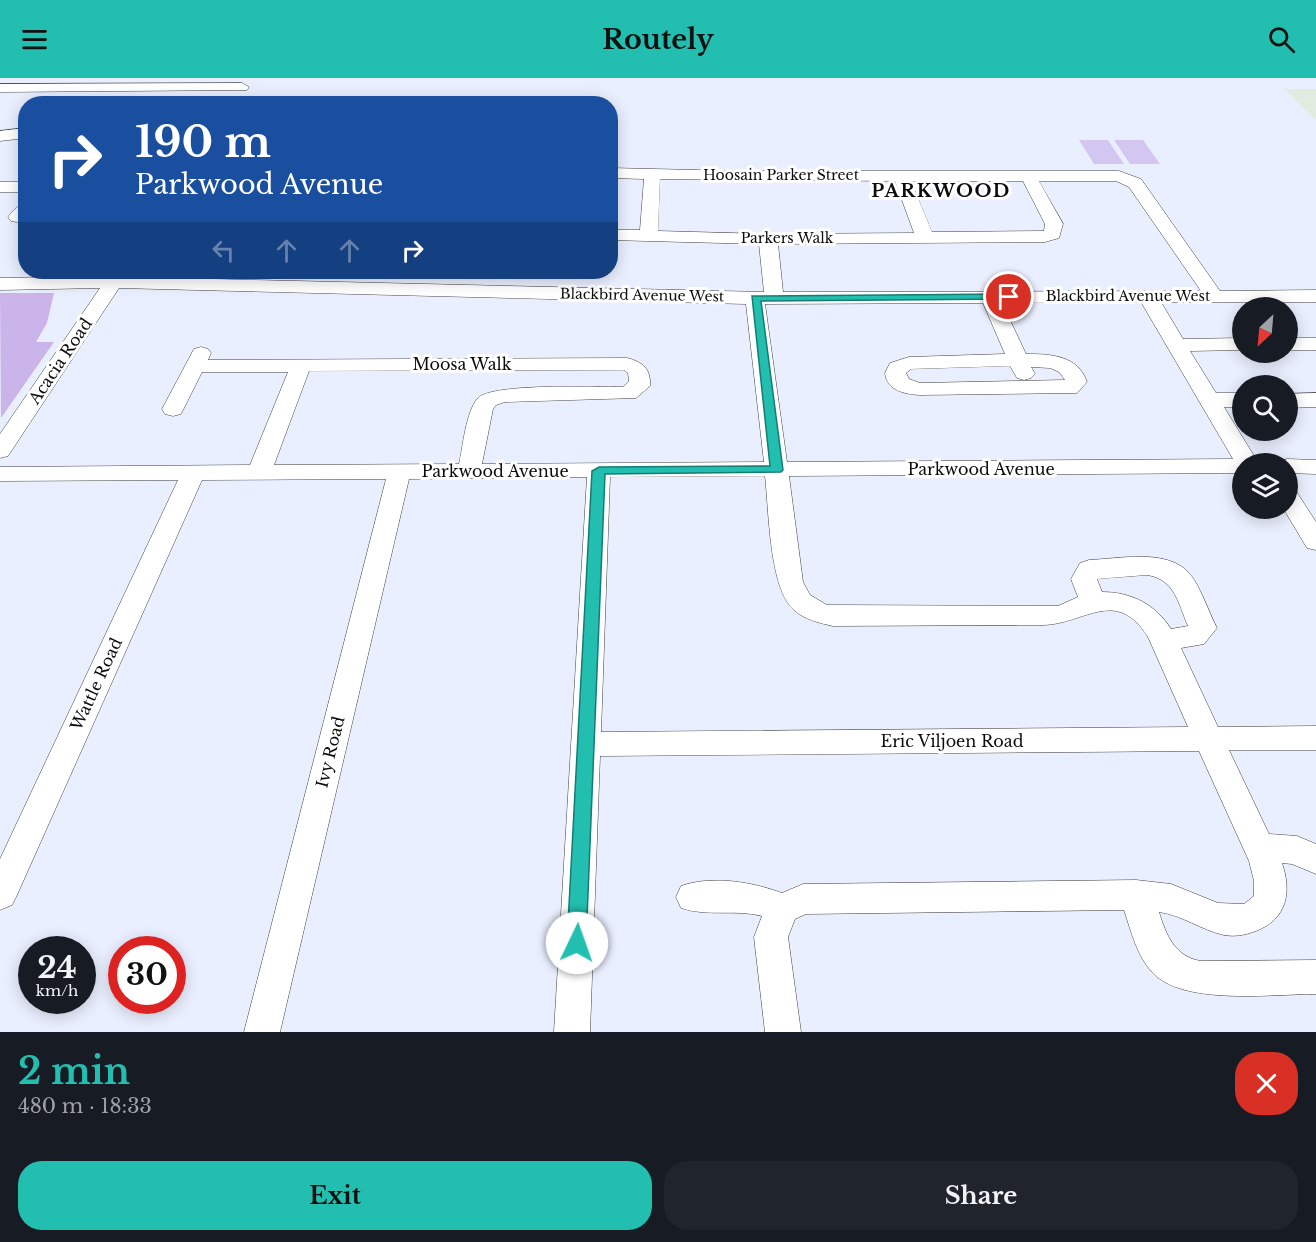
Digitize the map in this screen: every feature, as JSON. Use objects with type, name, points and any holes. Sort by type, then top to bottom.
[{"type":"street","points":[[0,88],[245,82]]},
{"type":"street","points":[[236,96],[245,82]]},
{"type":"street","points":[[0,136],[18,134]]},
{"type":"street","name":"Hoosain Parker Street","points":[[618,173],[901,176],[1112,174],[1131,180],[1214,296]]},
{"type":"street","points":[[649,230],[652,174]]},
{"type":"street","name":"Parkers Walk","points":[[618,234],[649,230],[922,230],[1034,237],[1053,234],[1054,224],[1028,175]]},
{"type":"street","points":[[901,176],[922,230]]},
{"type":"street","points":[[0,187],[18,187]]},
{"type":"street","name":"Parkers Walk","points":[[618,224],[649,230],[768,239],[922,230]]},
{"type":"street","points":[[768,239],[765,298],[776,470],[790,582],[794,594],[803,606],[820,614],[833,616],[876,617],[1056,615],[1093,602],[1116,601],[1131,607],[1155,624],[1164,640],[1258,847],[1269,874],[1271,890],[1269,902],[1260,914],[1244,920],[1208,916],[1178,901],[1158,896],[1136,895],[803,900],[782,909],[773,927],[771,938],[783,1032]]},
{"type":"street","name":"Blackbird Avenue West","points":[[0,284],[83,279]]},
{"type":"street","name":"Acacia Road","points":[[0,451],[115,279]]},
{"type":"street","name":"Blackbird Avenue West","points":[[178,279],[765,298],[1316,296]]},
{"type":"street","points":[[1147,296],[1241,453]]},
{"type":"street","points":[[990,297],[1031,388]]},
{"type":"street","points":[[1176,345],[1232,344]]},
{"type":"street","points":[[1298,344],[1316,344]]},
{"type":"street","name":"Moosa Walk","points":[[173,409],[197,360],[301,365],[622,363],[635,366],[640,372],[639,386],[628,393],[505,395],[486,401],[482,409],[469,471]]},
{"type":"street","points":[[1018,360],[1056,362],[1068,368],[1076,377],[1076,382],[1069,388],[1031,388],[920,389],[903,386],[896,379],[895,373],[897,367],[909,363],[1018,360]]},
{"type":"street","points":[[259,472],[301,365]]},
{"type":"street","points":[[1209,400],[1232,400]]},
{"type":"street","points":[[1298,401],[1316,400]]},
{"type":"street","name":"Parkwood Avenue","points":[[0,474],[1232,466]]},
{"type":"street","points":[[1298,466],[1316,466]]},
{"type":"street","points":[[572,1032],[599,471]]},
{"type":"street","name":"Ivy Road","points":[[262,1032],[399,472]]},
{"type":"street","name":"Wattle Road","points":[[0,895],[193,473]]},
{"type":"street","points":[[1298,513],[1316,542]]},
{"type":"street","points":[[1093,602],[1084,579],[1089,569],[1147,566],[1167,569],[1180,579],[1203,628],[1194,637],[1164,640]]},
{"type":"street","name":"Eric Viljoen Road","points":[[587,744],[1316,738]]},
{"type":"street","points":[[1258,847],[1297,850],[1316,860]]},
{"type":"street","points":[[1136,895],[1157,954],[1178,973],[1190,978],[1316,977]]},
{"type":"street","points":[[693,897],[749,897],[767,900],[782,909]]},
{"type":"shaded area","points":[[1284,89],[1316,89],[1316,120]]},
{"type":"shaded area","points":[[1079,140],[1108,140],[1124,164],[1094,164]]},
{"type":"shaded area","points":[[1114,140],[1143,140],[1160,164],[1130,164]]},
{"type":"shaded area","points":[[0,293],[54,293],[47,323],[36,342],[54,342],[1,418]]},
{"type":"district","name":"PARKWOOD","points":[[941,191]]},
{"type":"route","points":[[577,943],[599,471],[776,470],[755,298],[1009,297]]}]
